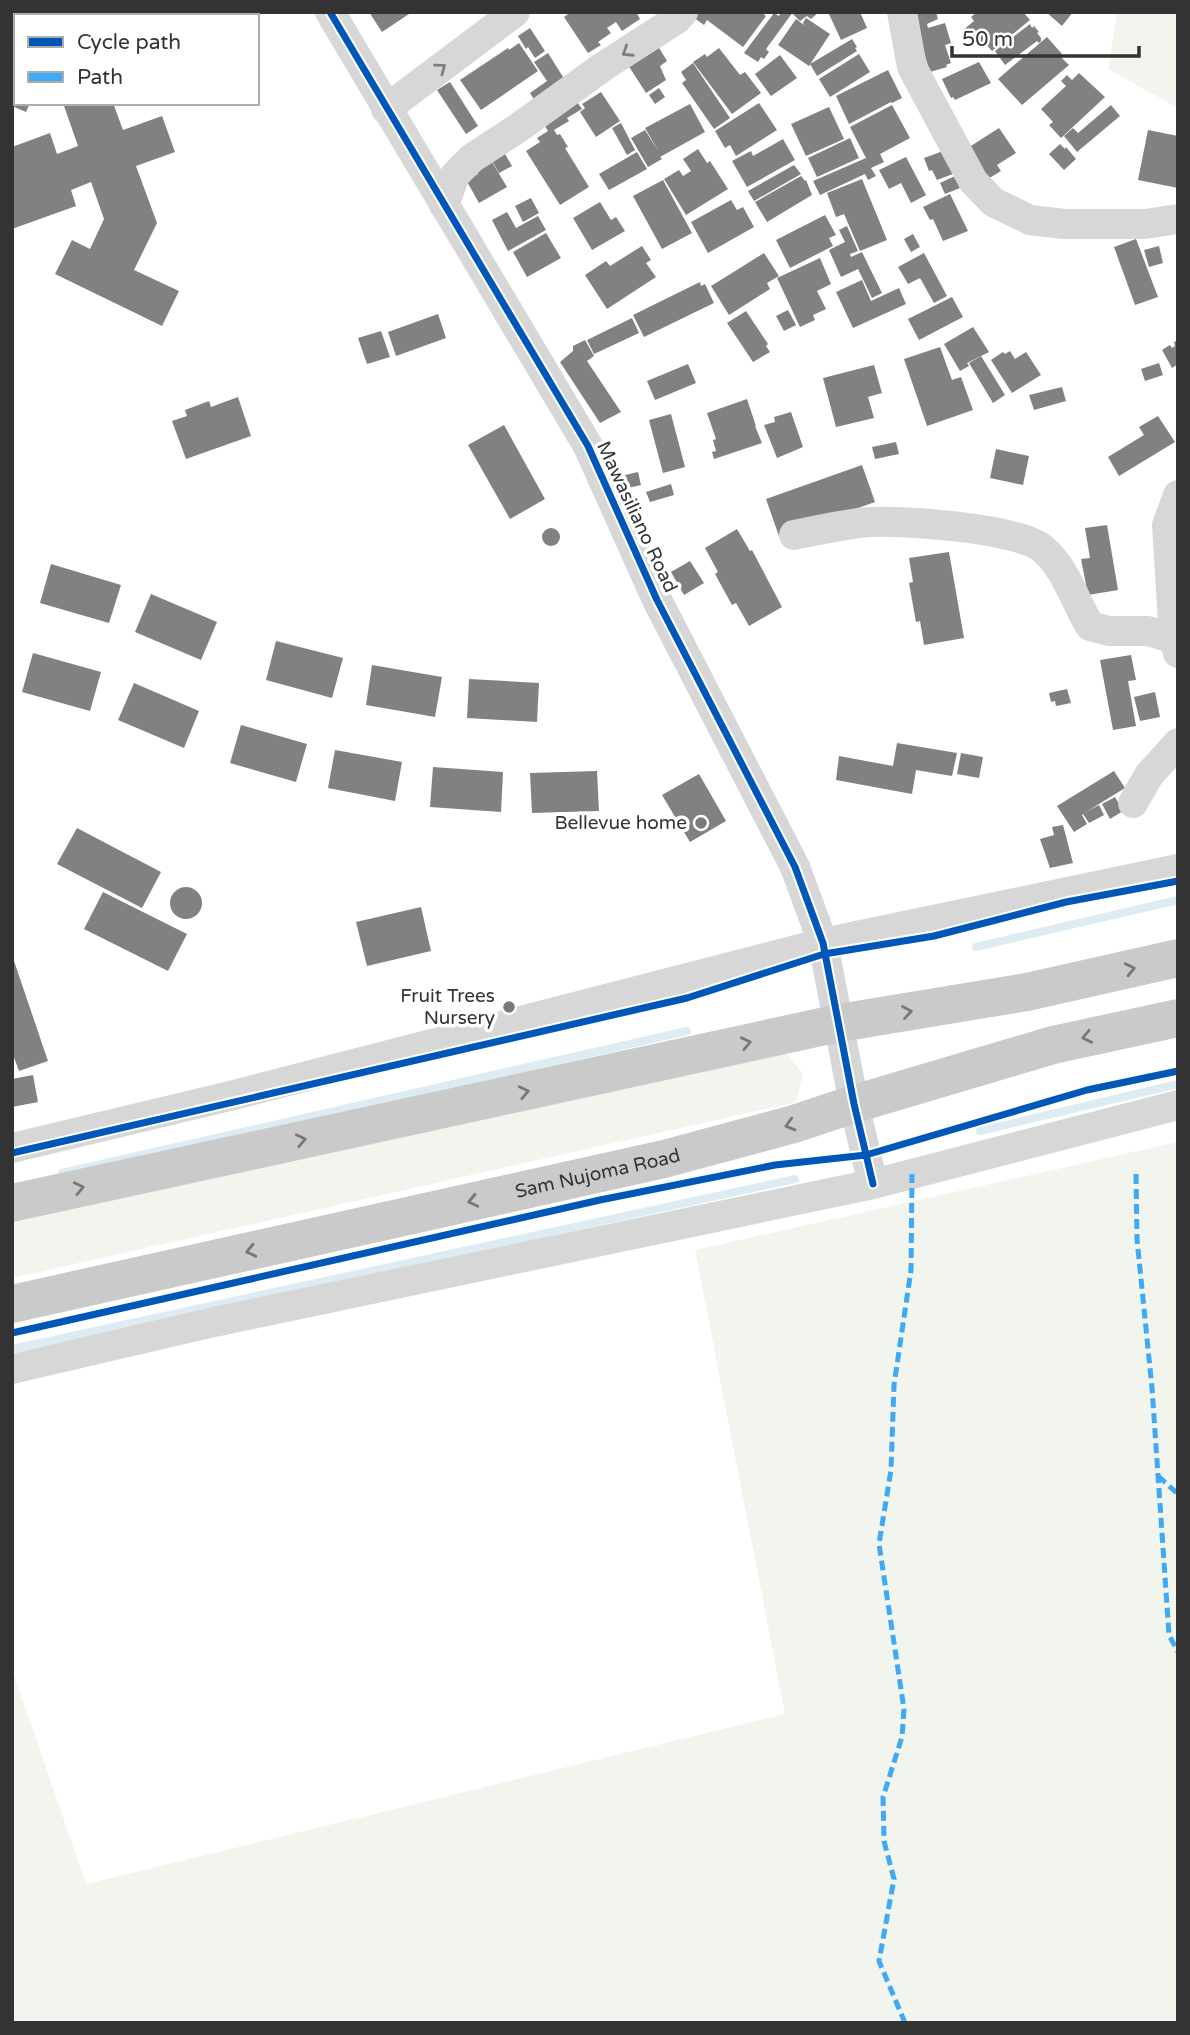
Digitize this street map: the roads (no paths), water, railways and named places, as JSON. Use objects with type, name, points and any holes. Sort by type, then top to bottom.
[{"type":"main road","points":[[12,1203],[839,1023],[1027,992],[1178,958]]},
{"type":"main road","name":"Sam Nujoma Road","points":[[12,1304],[664,1158],[794,1124],[1052,1045],[1178,1018]]},
{"type":"street","name":"Mawasiliano Road","points":[[330,12],[588,446],[657,600],[795,867],[823,943],[854,1104],[873,1184]]},
{"type":"street","points":[[386,109],[515,12]]},
{"type":"street","points":[[444,205],[455,176],[472,158],[677,19],[682,12]]},
{"type":"street","points":[[902,12],[912,67],[973,181],[993,202],[1030,220],[1065,224],[1145,224],[1178,219]]},
{"type":"street","points":[[1176,646],[1167,525],[1178,495]]},
{"type":"street","points":[[794,535],[867,522],[904,521],[1012,535],[1041,547],[1057,564],[1069,581],[1090,626],[1109,631],[1148,631],[1176,646]]},
{"type":"street","points":[[1133,803],[1149,775],[1178,743]]},
{"type":"street","points":[[12,1147],[234,1095],[823,943],[1178,869]]},
{"type":"street","points":[[12,1369],[214,1322],[873,1184],[1178,1105]]},
{"type":"waterway","points":[[976,947],[1178,900]]},
{"type":"waterway","points":[[62,1173],[687,1031]]},
{"type":"waterway","points":[[980,1131],[1178,1084]]},
{"type":"waterway","points":[[12,1349],[795,1179]]},
{"type":"place","name":"Bellevue home","points":[[701,823]]},
{"type":"place","name":"Fruit Trees Nursery","points":[[509,1007]]}]
